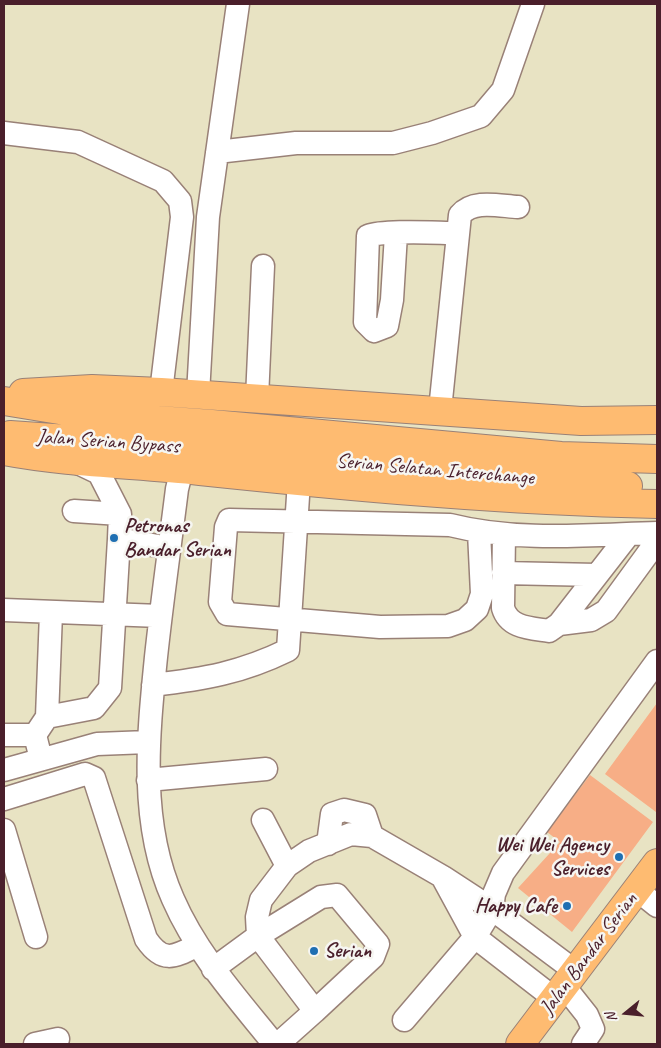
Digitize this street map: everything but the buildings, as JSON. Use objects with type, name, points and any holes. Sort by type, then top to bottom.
[{"type":"main road","points":[[4,394],[92,389],[198,394],[581,421],[657,420]]},
{"type":"main road","points":[[4,401],[212,437]]},
{"type":"main road","name":"Jalan Serian Bypass","points":[[4,434],[212,437]]},
{"type":"main road","name":"Serian Selatan Interchange","points":[[212,437],[561,456],[657,459]]},
{"type":"main road","name":"Serian Selatan Interchange","points":[[212,437],[555,481],[657,486]]},
{"type":"main road","points":[[4,451],[446,494],[589,503],[657,504]]},
{"type":"main road","name":"Jalan Bandar Serian","points":[[520,1044],[565,985],[647,898],[657,863]]},
{"type":"street","points":[[198,394],[208,217],[238,4]]},
{"type":"street","points":[[217,152],[296,143],[393,143],[432,134],[481,116],[503,90],[533,4]]},
{"type":"street","points":[[4,133],[78,142],[163,181],[180,201],[182,218],[161,392]]},
{"type":"street","points":[[440,410],[460,215],[466,208],[476,205],[518,207]]},
{"type":"street","points":[[396,234],[457,233]]},
{"type":"street","points":[[257,398],[263,266]]},
{"type":"street","points":[[47,716],[94,708],[110,688],[120,514],[99,473],[71,459]]},
{"type":"street","points":[[182,469],[177,489],[160,616],[148,742],[149,798],[160,858],[172,898],[213,969],[276,1044],[373,957],[378,944],[337,895],[321,897],[258,936],[213,969]]},
{"type":"street","points":[[153,685],[214,676],[264,662],[288,650],[299,481]]},
{"type":"street","points":[[446,494],[450,524]]},
{"type":"street","points":[[74,511],[120,514]]},
{"type":"street","points":[[478,532],[482,594],[477,609],[465,620],[448,626],[380,627],[226,614],[220,602],[226,527],[229,520],[450,524],[478,532],[504,534],[576,536],[657,533]]},
{"type":"street","points":[[504,534],[503,608],[506,618],[515,624],[542,630],[549,630],[559,624],[629,534]]},
{"type":"street","points":[[119,539],[169,548]]},
{"type":"street","points":[[559,624],[591,620],[606,610],[657,541]]},
{"type":"street","points":[[503,573],[597,575]]},
{"type":"street","points":[[4,610],[160,616]]},
{"type":"street","points":[[41,759],[35,735],[47,716],[51,613]]},
{"type":"street","points":[[404,1020],[475,937],[492,910],[494,894],[504,873],[657,661]]},
{"type":"street","points":[[4,735],[35,735]]},
{"type":"street","points":[[4,770],[97,744],[148,742]]},
{"type":"street","points":[[148,780],[266,770]]},
{"type":"street","points":[[4,800],[85,774],[94,778],[146,939],[154,950],[165,956],[174,957],[198,945]]},
{"type":"street","points":[[263,820],[287,866]]},
{"type":"street","points":[[4,830],[36,937]]},
{"type":"street","points":[[315,1011],[258,936],[257,917],[261,900],[287,866],[309,851],[351,834],[372,836],[443,877],[492,910],[565,985],[587,1015],[594,1029],[582,1044]]},
{"type":"street","points":[[443,877],[475,937],[565,985]]},
{"type":"street","points":[[35,1044],[58,1039]]},
{"type":"place","name":"Petronas Bandar Serian","points":[[114,538]]},
{"type":"place","name":"Wei Wei Agency Services","points":[[619,857]]},
{"type":"place","name":"Happy Cafe","points":[[567,906]]},
{"type":"place","name":"Serian","points":[[314,951]]}]
